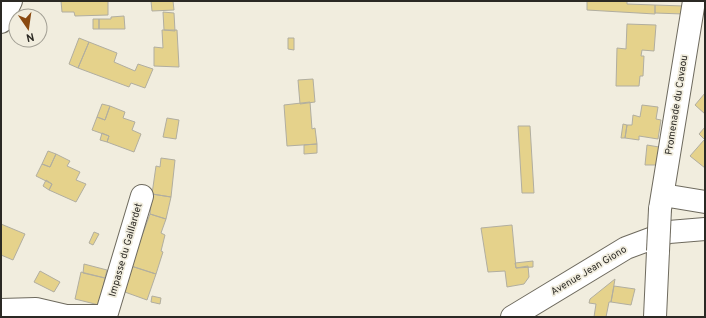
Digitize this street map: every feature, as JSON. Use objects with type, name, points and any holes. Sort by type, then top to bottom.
[{"type":"street","points":[[1,22],[10,1]]},
{"type":"street","name":"Promenade du Cavaou","points":[[655,317],[662,202],[694,1]]},
{"type":"street","name":"Impasse du Gaillardet","points":[[1,310],[36,309],[66,316],[106,316],[142,196]]},
{"type":"street","points":[[662,202],[705,202]]},
{"type":"street","name":"Avenue Jean Giono","points":[[512,317],[626,248],[669,232],[690,229],[705,230]]},
{"type":"building","points":[[61,1],[108,1],[108,15],[75,16],[74,12],[62,12]]},
{"type":"building","points":[[151,1],[173,1],[174,10],[152,11]]},
{"type":"building","points":[[587,1],[627,1],[627,4],[655,5],[655,14],[587,10]]},
{"type":"building","points":[[655,5],[684,6],[683,14],[655,13]]},
{"type":"building","points":[[163,12],[174,13],[175,31],[164,30]]},
{"type":"building","points":[[124,16],[125,29],[99,29],[99,19],[111,19],[111,17]]},
{"type":"building","points":[[93,19],[99,19],[99,29],[93,29]]},
{"type":"building","points":[[627,24],[656,25],[654,51],[642,50],[641,56],[644,56],[643,76],[640,76],[639,86],[616,86],[617,48],[626,49]]},
{"type":"building","points":[[162,30],[177,30],[179,67],[154,66],[154,47],[163,48]]},
{"type":"building","points":[[79,38],[89,42],[78,68],[69,64]]},
{"type":"building","points":[[288,38],[294,38],[294,50],[288,49]]},
{"type":"building","points":[[89,42],[117,53],[114,62],[135,71],[138,64],[153,69],[145,88],[131,83],[129,87],[78,68]]},
{"type":"building","points":[[313,79],[315,102],[300,104],[298,80]]},
{"type":"building","points":[[705,93],[705,114],[695,105]]},
{"type":"building","points":[[310,102],[312,129],[315,128],[317,144],[287,146],[284,105]]},
{"type":"building","points":[[102,104],[110,106],[105,120],[97,117]]},
{"type":"building","points":[[642,105],[658,107],[656,119],[661,120],[658,139],[639,136],[639,140],[625,138],[627,125],[632,125],[633,115],[640,117]]},
{"type":"building","points":[[110,106],[125,112],[123,118],[135,122],[132,130],[141,134],[134,152],[107,142],[109,136],[92,130],[97,117],[105,120]]},
{"type":"building","points":[[167,118],[179,120],[176,139],[163,137]]},
{"type":"building","points":[[623,124],[627,125],[625,138],[621,138]]},
{"type":"building","points":[[518,126],[530,126],[534,193],[522,193]]},
{"type":"building","points":[[705,127],[705,140],[699,134]]},
{"type":"building","points":[[102,133],[109,136],[107,142],[100,140]]},
{"type":"building","points":[[705,140],[705,168],[690,156]]},
{"type":"building","points":[[317,144],[317,153],[304,154],[304,145]]},
{"type":"building","points":[[647,145],[665,148],[662,165],[645,165]]},
{"type":"building","points":[[48,151],[56,154],[50,167],[42,164]]},
{"type":"building","points":[[56,154],[70,161],[67,166],[80,172],[76,180],[86,184],[76,202],[49,190],[52,184],[36,176],[42,164],[50,167]]},
{"type":"building","points":[[161,158],[175,160],[171,197],[152,194],[156,166],[160,167]]},
{"type":"building","points":[[46,180],[52,184],[49,190],[43,186]]},
{"type":"building","points":[[152,194],[171,197],[166,219],[150,214]]},
{"type":"building","points":[[150,214],[166,219],[161,233],[165,235],[161,251],[163,252],[156,274],[131,266]]},
{"type":"building","points":[[1,224],[25,234],[13,260],[1,255]]},
{"type":"building","points":[[512,225],[516,268],[528,266],[529,277],[524,284],[507,287],[505,271],[488,272],[481,228]]},
{"type":"building","points":[[94,232],[99,234],[93,245],[89,243]]},
{"type":"building","points":[[533,261],[533,267],[516,268],[515,263]]},
{"type":"building","points":[[84,264],[107,270],[105,278],[83,273]]},
{"type":"building","points":[[131,266],[156,274],[147,300],[122,291]]},
{"type":"building","points":[[40,271],[60,282],[54,292],[34,282]]},
{"type":"building","points":[[81,272],[105,278],[99,305],[75,299]]},
{"type":"building","points":[[615,279],[611,302],[609,302],[606,317],[594,317],[596,304],[589,303],[590,299]]},
{"type":"building","points":[[614,286],[635,289],[631,305],[611,302]]},
{"type":"building","points":[[152,296],[161,298],[160,304],[151,302]]}]
